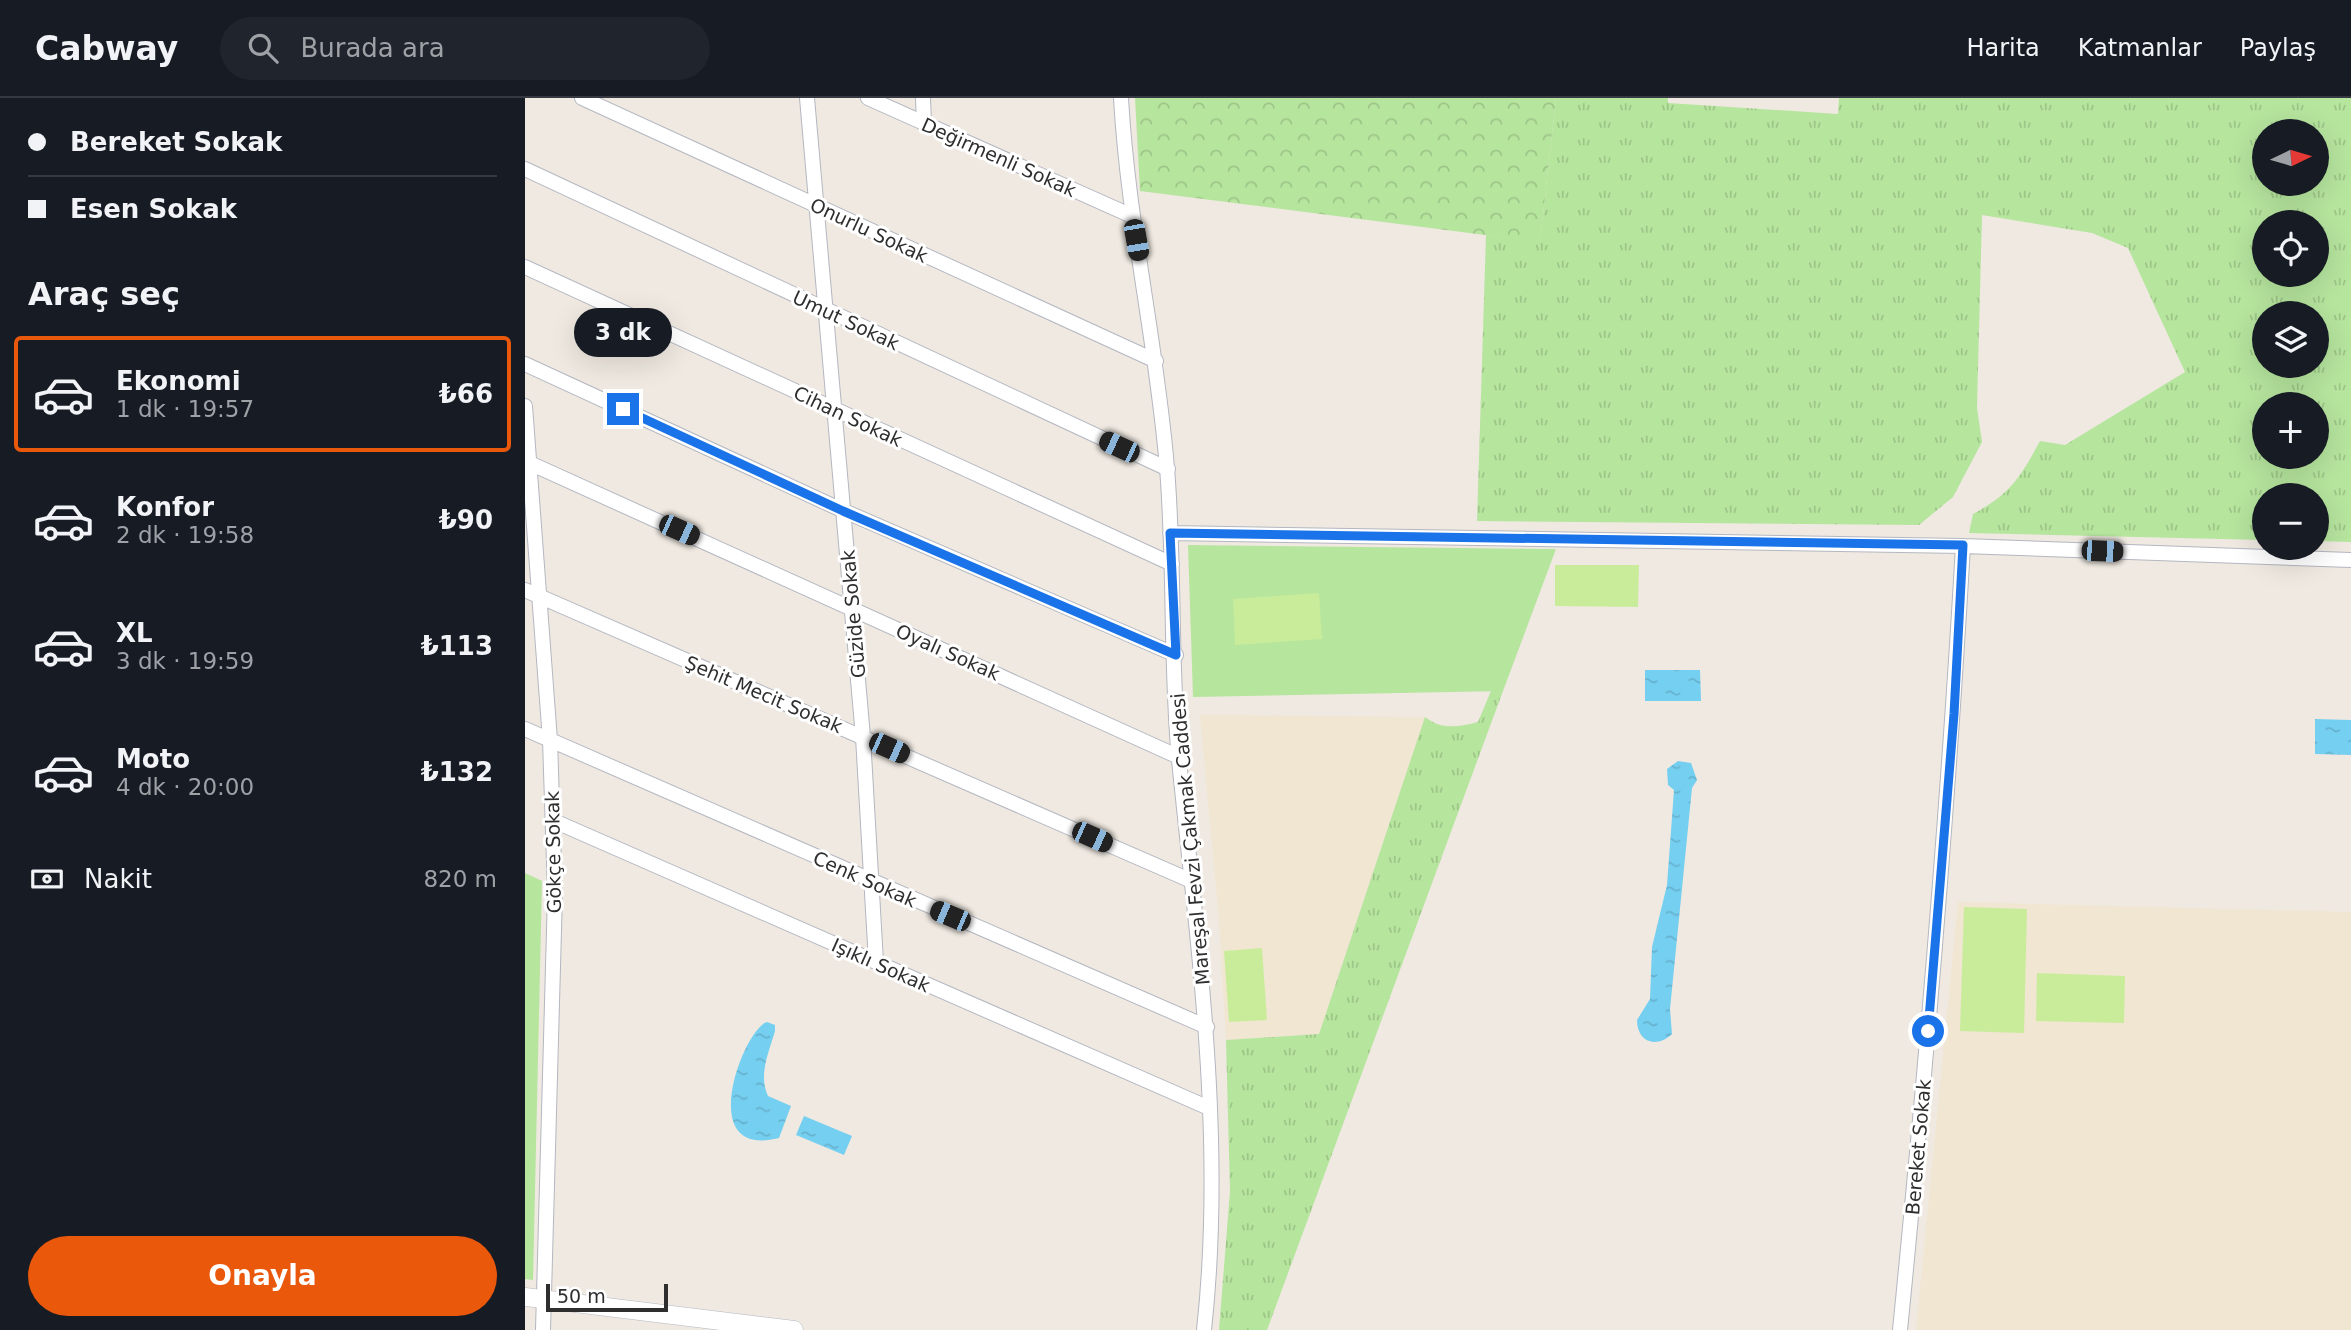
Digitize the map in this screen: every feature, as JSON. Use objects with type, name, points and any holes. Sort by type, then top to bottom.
[{"type":"street","name":"Onurlu Sokak","points":[[582,98],[1156,361]]},
{"type":"street","name":"Güzide Sokak","points":[[807,98],[828,312],[863,737],[874,883],[876,962]]},
{"type":"street","name":"Değirmenli Sokak","points":[[867,98],[1132,216]]},
{"type":"street","points":[[923,98],[924,124]]},
{"type":"street","name":"Mareşal Fevzi Çakmak Caddesi","points":[[1121,98],[1132,216],[1156,361],[1168,469],[1179,757],[1207,1027],[1210,1227],[1204,1330]]},
{"type":"street","name":"Umut Sokak","points":[[525,169],[1168,469]]},
{"type":"street","name":"Cihan Sokak","points":[[525,267],[1172,564]]},
{"type":"street","points":[[525,364],[843,511],[1176,655]]},
{"type":"street","name":"Gökçe Sokak","points":[[525,406],[532,593],[550,740],[554,821],[555,906],[543,1330]]},
{"type":"street","name":"Oyalı Sokak","points":[[528,462],[1179,757]]},
{"type":"street","points":[[1170,533],[1963,545],[2351,560]]},
{"type":"street","name":"Bereket Sokak","points":[[1900,1330],[1923,1097],[1954,714],[1963,545]]},
{"type":"street","name":"Şehit Mecit Sokak","points":[[532,593],[1194,882]]},
{"type":"street","name":"Cenk Sokak","points":[[525,729],[1207,1027]]},
{"type":"street","name":"Işıklı Sokak","points":[[554,821],[1209,1108]]},
{"type":"street","points":[[525,1297],[794,1330]]},
{"type":"shaded area","points":[[1200,715],[1425,717],[1319,1034],[1226,1040],[1219,920]]},
{"type":"shaded area","points":[[1958,902],[2351,912],[2351,1330],[1916,1330]]},
{"type":"green space","points":[[1135,98],[1556,98],[1540,242],[1140,191]]},
{"type":"green space","points":[[1556,98],[1668,98],[1668,103],[1838,114],[1839,98],[2351,98],[2351,542],[2329,541],[2329,483],[2252,483],[2252,540],[1969,533],[1973,514],[2013,484],[2040,441],[2065,445],[2185,372],[2128,248],[2092,233],[1982,215],[1977,408],[1982,442],[1953,497],[1919,525],[1477,521],[1486,235],[1540,241]]},
{"type":"green space","points":[[1188,545],[1556,549],[1503,691],[1193,697]]},
{"type":"green space","points":[[1555,565],[1639,565],[1638,607],[1555,606]]},
{"type":"green space","points":[[1319,593],[1322,639],[1235,645],[1233,599]]},
{"type":"green space","points":[[1491,691],[1503,691],[1267,1330],[1219,1330],[1230,1191],[1226,1040],[1319,1034],[1425,717],[1437,724],[1450,726],[1478,722]]},
{"type":"green space","points":[[525,873],[542,881],[533,1280],[525,1279]]},
{"type":"green space","points":[[1964,907],[2027,909],[2024,1033],[1960,1031]]},
{"type":"green space","points":[[1262,948],[1267,1020],[1229,1022],[1224,951]]},
{"type":"green space","points":[[2037,973],[2125,976],[2124,1023],[2036,1021]]},
{"type":"water","points":[[1645,670],[1700,670],[1701,701],[1645,701]]},
{"type":"water","points":[[2315,719],[2351,720],[2351,755],[2315,754]]},
{"type":"water","points":[[1678,761],[1691,763],[1697,780],[1692,788],[1670,1009],[1672,1034],[1666,1039],[1654,1042],[1640,1034],[1637,1020],[1650,999],[1652,947],[1667,885],[1674,790],[1668,785],[1667,769]]},
{"type":"water","points":[[767,1022],[775,1025],[775,1031],[765,1064],[765,1088],[768,1096],[791,1106],[779,1138],[753,1140],[738,1130],[731,1113],[732,1090],[747,1046],[757,1030]]},
{"type":"water","points":[[804,1116],[852,1136],[844,1155],[796,1135]]},
{"type":"route","points":[[623,409],[843,511],[1176,655],[1170,533],[1963,545],[1954,714],[1928,1031]]}]
